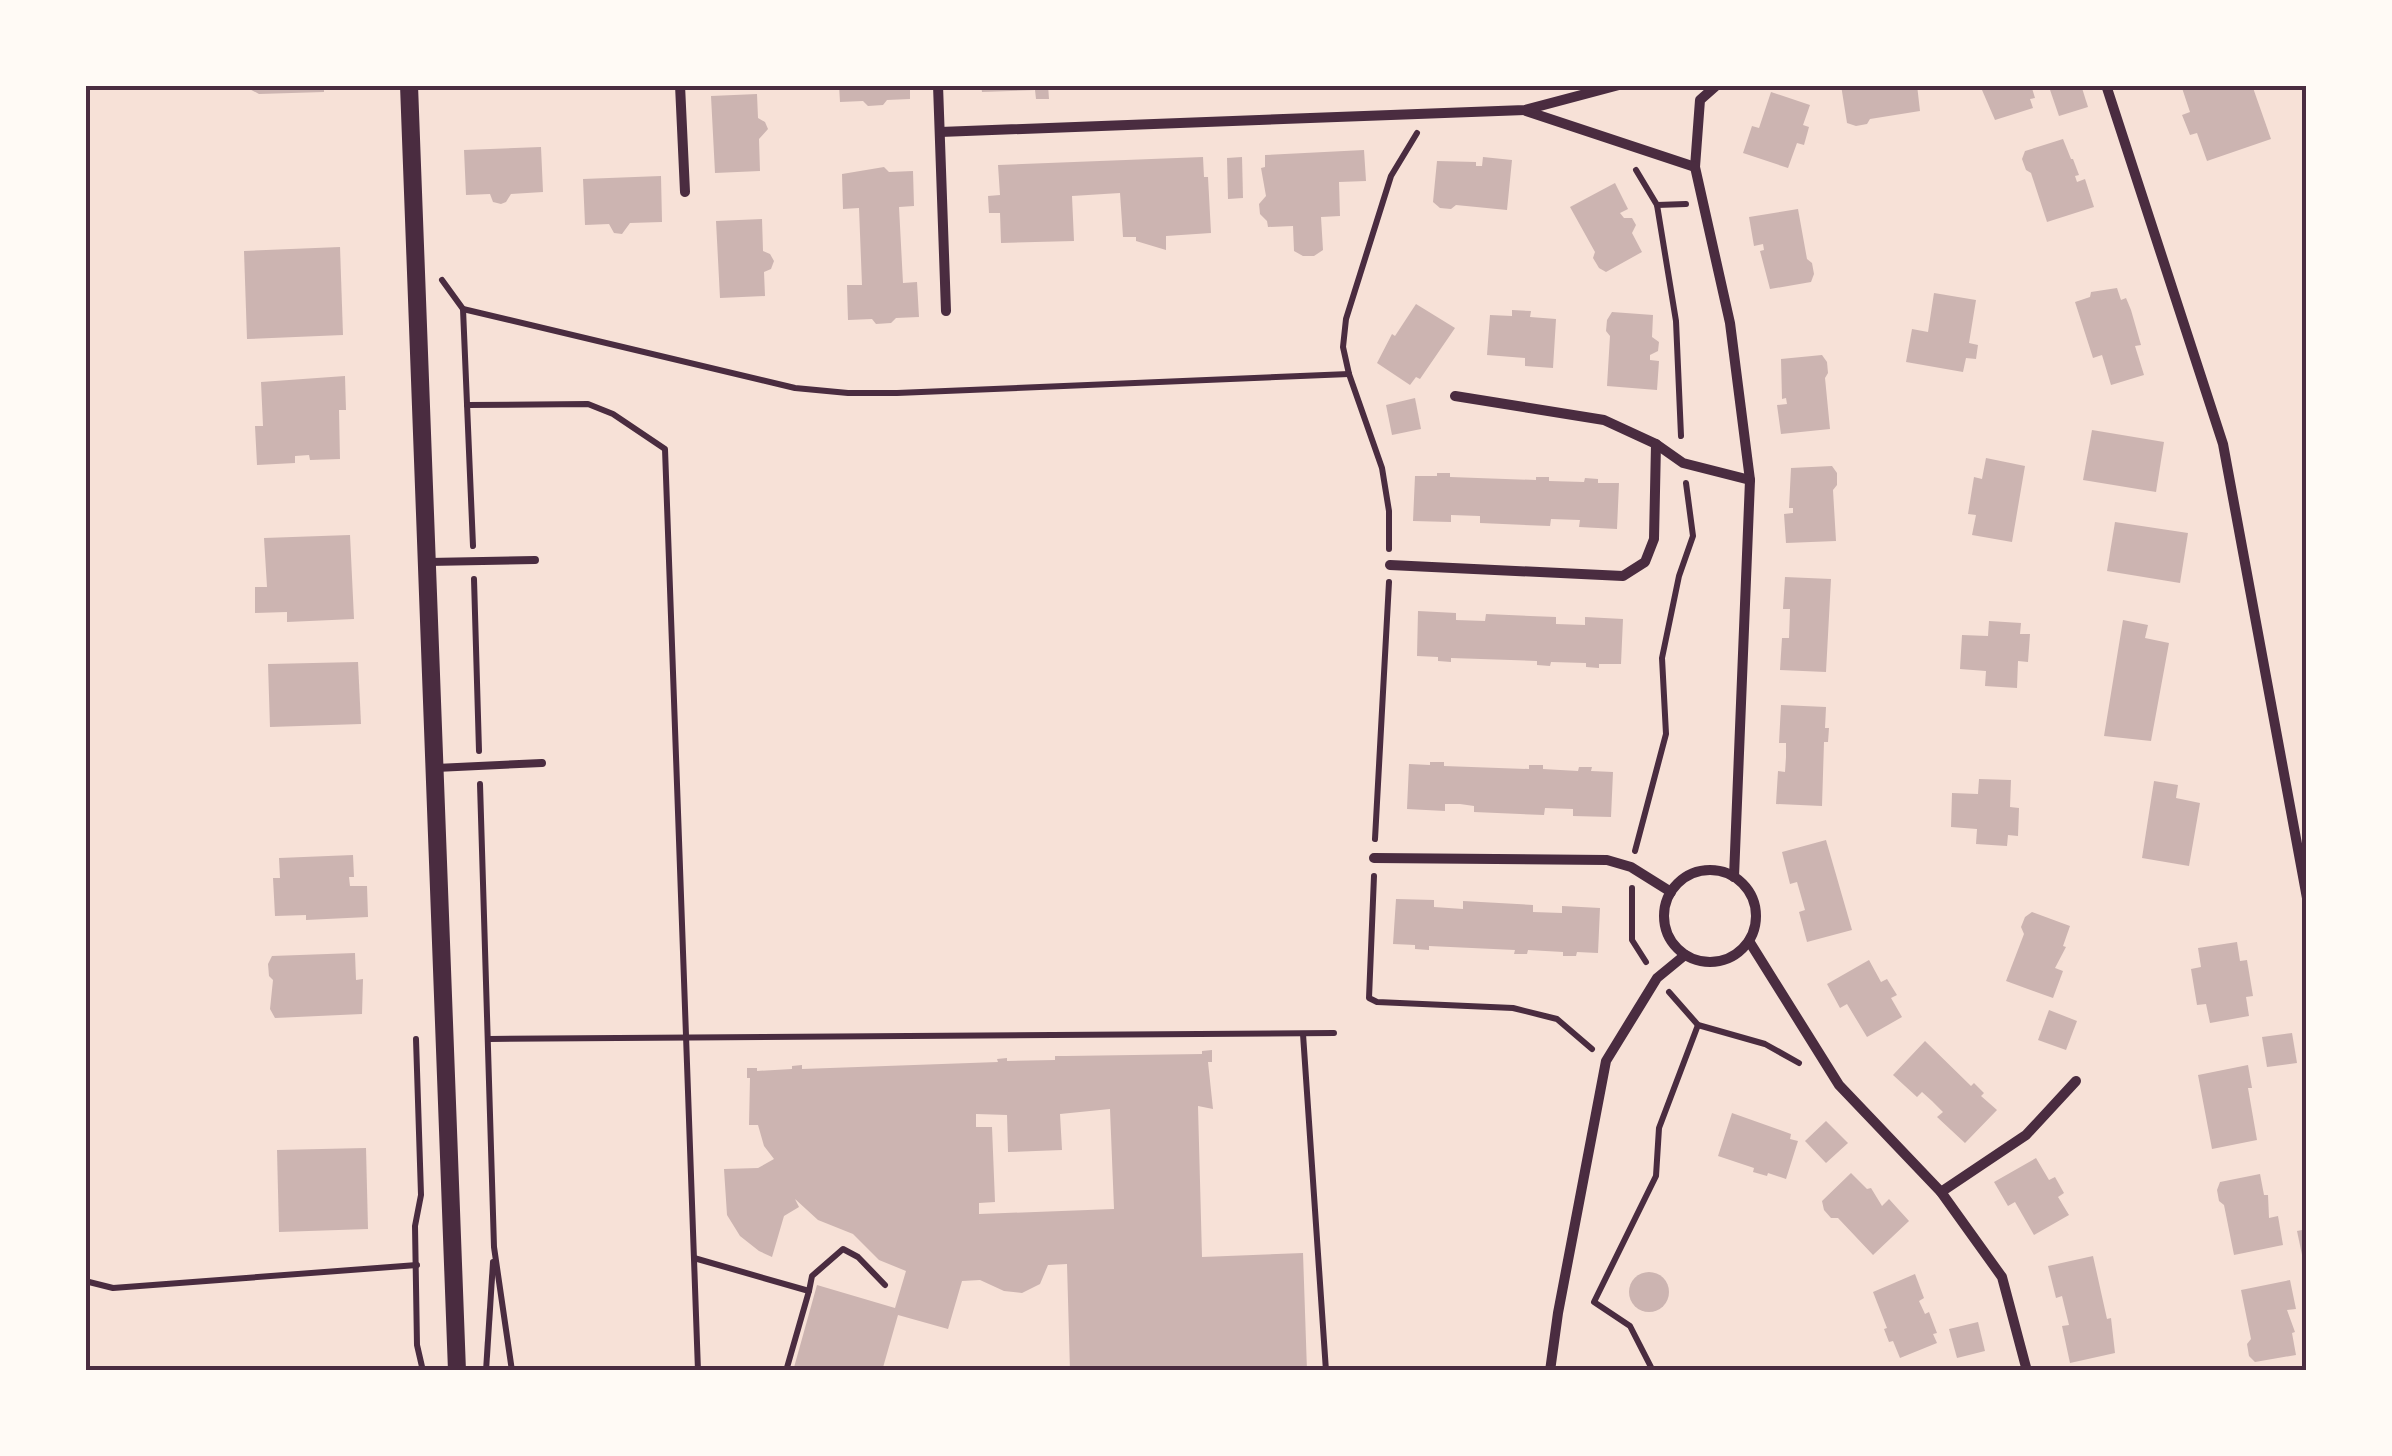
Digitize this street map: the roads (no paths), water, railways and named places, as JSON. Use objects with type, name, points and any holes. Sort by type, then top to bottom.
[{"type":"street","points":[[409,85],[457,1371]]},
{"type":"street","points":[[680,85],[685,192]]},
{"type":"street","points":[[938,85],[946,311]]},
{"type":"street","points":[[940,132],[1525,110],[1619,85]]},
{"type":"street","points":[[1717,85],[1700,100],[1695,166],[1730,323],[1750,480],[1734,877]]},
{"type":"street","points":[[2106,85],[2223,444],[2303,858],[2307,898]]},
{"type":"street","points":[[1525,110],[1695,166]]},
{"type":"street","points":[[1455,396],[1604,420],[1656,444],[1683,463],[1750,480]]},
{"type":"street","points":[[1390,564],[1624,576],[1645,562],[1654,540],[1656,444]]},
{"type":"street","points":[[1374,858],[1606,860],[1631,867],[1671,892]]},
{"type":"street","points":[[1707,870],[1734,877],[1752,899],[1755,928],[1749,941],[1727,959],[1713,962],[1686,956],[1674,946],[1664,920],[1671,892],[1680,881],[1707,870]]},
{"type":"street","points":[[1749,941],[1839,1085],[1941,1192],[2002,1277],[2027,1371]]},
{"type":"street","points":[[1550,1371],[1606,1061],[1657,978],[1686,956]]},
{"type":"street","points":[[1941,1192],[2026,1135],[2076,1080]]},
{"type":"lane","points":[[428,562],[535,560]]},
{"type":"lane","points":[[436,768],[542,763]]}]
